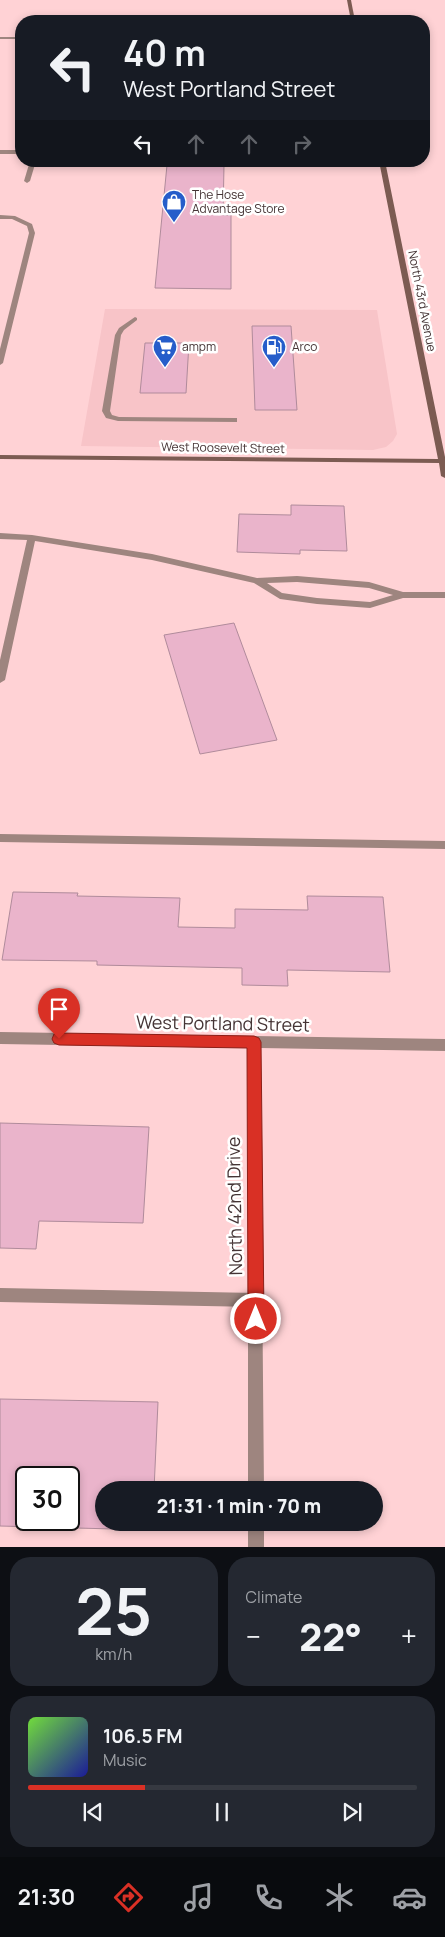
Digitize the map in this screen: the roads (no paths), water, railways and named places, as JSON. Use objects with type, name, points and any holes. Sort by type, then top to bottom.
[{"type":"main road","points":[[349,0],[352,15]]},
{"type":"main road","name":"North 43rd Avenue","points":[[383,167],[445,476]]},
{"type":"main road","name":"West Roosevelt Street","points":[[0,457],[443,461]]},
{"type":"street","points":[[0,38],[15,38]]},
{"type":"street","points":[[0,152],[15,152]]},
{"type":"street","points":[[27,181],[31,167]]},
{"type":"street","points":[[0,217],[13,217],[30,225],[32,233],[0,363]]},
{"type":"street","points":[[135,319],[121,329],[118,335],[106,411],[110,416],[118,419],[234,420]]},
{"type":"street","points":[[0,536],[32,538],[152,557],[257,581],[297,579],[369,585],[403,595],[445,595]]},
{"type":"street","points":[[0,680],[32,538]]},
{"type":"street","points":[[257,581],[280,596],[317,601],[370,605],[403,595]]},
{"type":"street","points":[[0,838],[445,845]]},
{"type":"street","name":"West Portland Street","points":[[0,1038],[445,1045]]},
{"type":"street","name":"North 42nd Drive","points":[[254,1042],[256,1481]]},
{"type":"street","points":[[0,1295],[256,1300]]},
{"type":"street","points":[[256,1531],[256,1547]]},
{"type":"place","name":"The Hose Advantage Store","points":[[174,223]]},
{"type":"place","name":"ampm","points":[[165,368]]},
{"type":"place","name":"Arco","points":[[274,368]]}]
